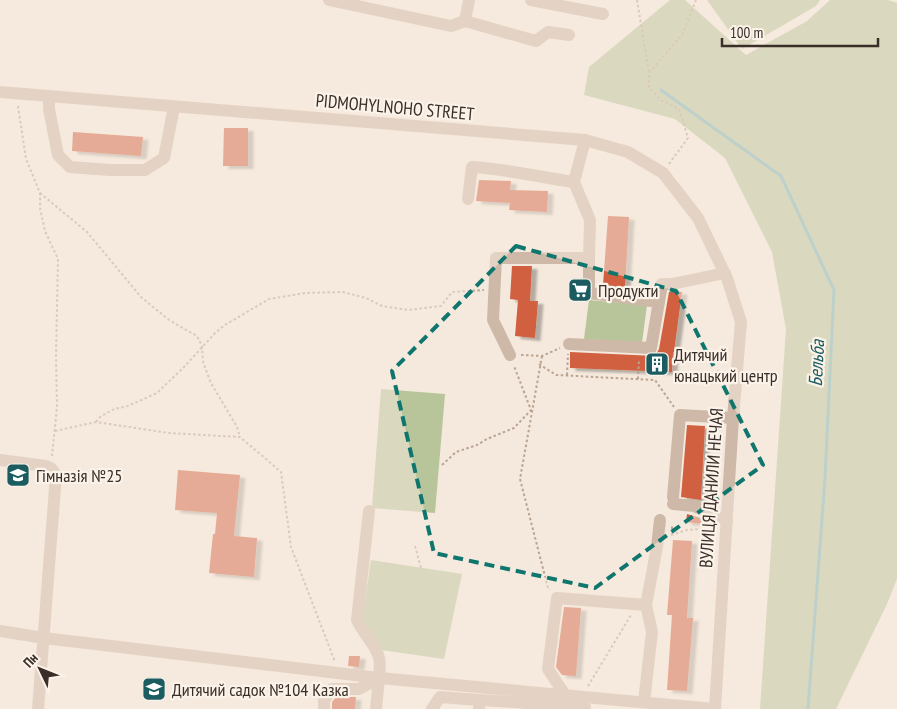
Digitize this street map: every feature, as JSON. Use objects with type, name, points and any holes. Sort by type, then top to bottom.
[{"type":"street","points":[[329,0],[451,26],[465,21],[536,40],[548,32],[569,36]]},
{"type":"street","points":[[465,21],[469,0]]},
{"type":"street","points":[[531,0],[603,14]]},
{"type":"street","name":"PIDMOHYLNOHO STREET","points":[[0,92],[585,140],[628,152],[663,173],[698,218],[725,273]]},
{"type":"street","points":[[49,96],[49,109],[58,155],[70,167],[145,170],[164,158],[174,107]]},
{"type":"street","points":[[585,140],[574,182],[590,220],[589,293],[659,302]]},
{"type":"street","points":[[468,199],[472,167],[499,168],[531,176],[574,182]]},
{"type":"street","points":[[510,355],[493,320],[496,258],[589,258]]},
{"type":"street","points":[[569,344],[651,348],[662,284],[672,284],[725,273]]},
{"type":"street","name":"ВУЛИЦЯ ДАНИЛИ НЕЧАЯ","points":[[715,709],[733,418],[741,322],[725,273]]},
{"type":"street","points":[[727,523],[694,506],[673,500],[680,415],[733,418]]},
{"type":"street","points":[[0,460],[51,468],[55,471],[57,480],[38,709]]},
{"type":"street","points":[[369,511],[357,620],[361,630],[376,648],[380,660],[376,709]]},
{"type":"street","points":[[644,702],[652,632],[646,605],[658,547],[660,520]]},
{"type":"street","points":[[565,695],[548,669],[557,598],[646,605]]},
{"type":"street","points":[[0,631],[340,674],[565,695],[585,702]]},
{"type":"street","points":[[324,709],[324,700],[332,689],[359,689],[379,678]]},
{"type":"street","points":[[432,709],[440,697],[479,704],[530,706],[585,702],[627,705],[644,702],[715,709]]},
{"type":"path","points":[[637,0],[649,73],[649,87],[661,100],[679,108],[688,138],[663,173]]},
{"type":"path","points":[[649,73],[682,35],[696,0]]},
{"type":"path","points":[[15,94],[20,113],[26,159],[40,193],[40,208],[46,231],[58,259],[57,407],[51,468]]},
{"type":"path","points":[[40,193],[87,232],[141,297],[169,320],[197,336],[202,346],[203,362],[211,384],[237,427],[240,436],[281,472],[290,546],[340,674]]},
{"type":"path","points":[[96,422],[100,417],[114,409],[128,406],[157,392],[216,332],[269,299],[304,293],[343,292],[366,298],[382,306],[415,310],[441,306],[452,292],[494,290]]},
{"type":"path","points":[[531,410],[510,355],[542,356],[569,344],[567,375]]},
{"type":"path","points":[[638,379],[639,348]]},
{"type":"path","points":[[542,356],[539,364],[520,479],[548,588]]},
{"type":"path","points":[[539,364],[556,374],[655,380],[680,415]]},
{"type":"path","points":[[442,465],[456,452],[477,446],[505,430],[514,428],[531,410]]},
{"type":"path","points":[[54,431],[96,422],[169,433],[240,436]]},
{"type":"path","points":[[658,547],[672,534],[727,523]]},
{"type":"path","points":[[415,546],[421,568]]},
{"type":"path","points":[[585,702],[632,615],[646,605]]},
{"type":"highlighted area","points":[[516,246],[676,291],[763,465],[595,588],[434,553],[392,371]]},
{"type":"green space","points":[[670,0],[685,0],[746,55],[807,21],[830,0],[888,0],[897,3],[897,579],[887,604],[836,709],[760,709],[786,329],[772,252],[725,158],[675,119],[584,95],[589,67]]},
{"type":"green space","points":[[707,0],[820,0],[816,6],[742,49]]},
{"type":"green space","points":[[589,300],[647,305],[642,343],[584,339]]},
{"type":"green space","points":[[381,389],[445,394],[435,513],[372,508]]},
{"type":"green space","points":[[371,560],[462,574],[444,659],[381,650],[362,621]]},
{"type":"building","points":[[224,128],[248,128],[248,166],[223,166]]},
{"type":"building","points":[[73,132],[143,137],[141,156],[72,151]]},
{"type":"building","points":[[479,180],[511,181],[510,190],[548,191],[547,212],[509,210],[510,203],[476,201]]},
{"type":"building","points":[[608,216],[629,217],[625,287],[603,285]]},
{"type":"building","points":[[512,266],[532,266],[530,301],[538,301],[535,338],[515,336],[518,300],[510,299]]},
{"type":"building","points":[[669,292],[682,292],[672,372],[570,368],[570,352],[655,356],[659,349]]},
{"type":"building","points":[[687,425],[705,426],[701,500],[681,497]]},
{"type":"building","points":[[178,470],[240,475],[234,536],[257,538],[254,577],[209,573],[217,513],[175,510]]},
{"type":"building","points":[[687,514],[704,519],[703,524],[686,522]]},
{"type":"building","points":[[673,540],[692,541],[687,618],[693,618],[687,691],[667,690],[672,615],[667,615]]},
{"type":"building","points":[[564,607],[581,608],[576,676],[562,675],[556,667]]},
{"type":"building","points":[[349,656],[360,656],[359,667],[348,666]]},
{"type":"building","points":[[336,697],[356,697],[355,709],[332,709],[332,702]]},
{"type":"waterway","name":"Бельба","points":[[661,90],[781,176],[834,290],[825,478],[808,709]]},
{"type":"place","name":"Продукти","points":[[580,290]]},
{"type":"place","name":"Дитячий юнацький центр","points":[[657,364]]},
{"type":"place","name":"Гімназія №25","points":[[18,475]]},
{"type":"place","name":"Дитячий садок №104 Казка","points":[[154,689]]}]
